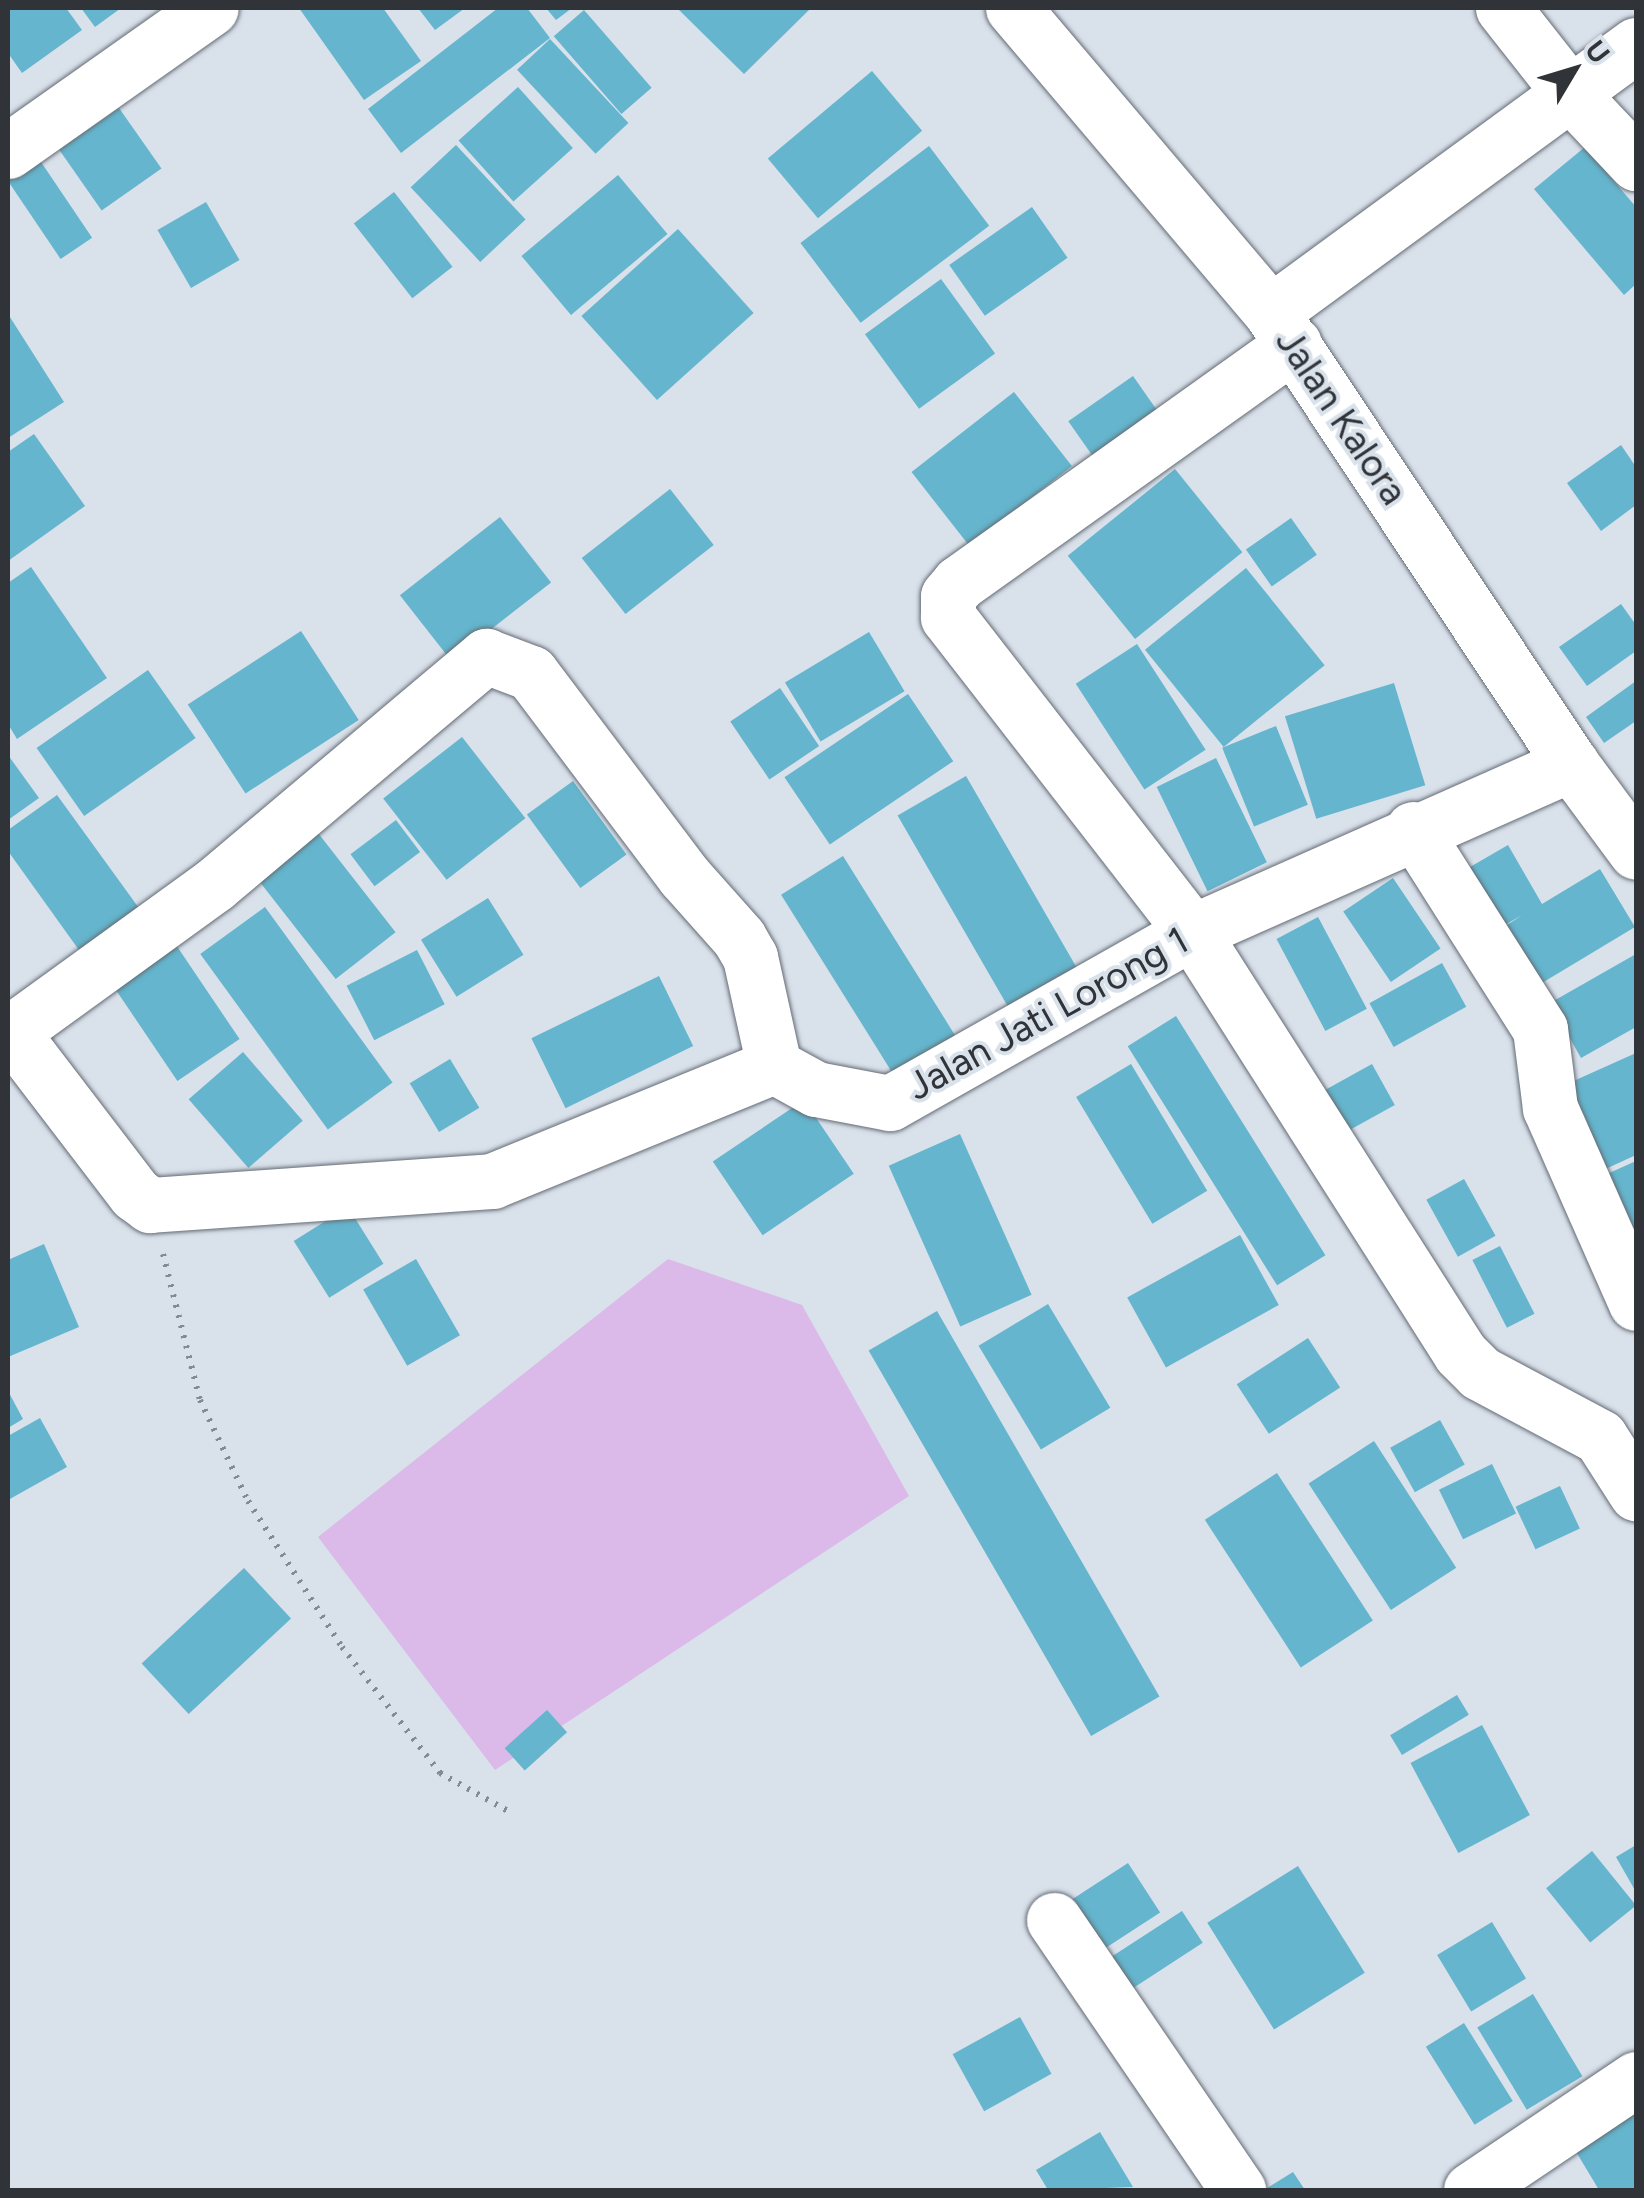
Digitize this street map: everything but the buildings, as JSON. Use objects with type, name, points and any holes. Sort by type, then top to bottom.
[{"type":"street","points":[[8,151],[211,8]]},
{"type":"street","name":"Jalan Kalora","points":[[1013,8],[1283,328],[1571,764],[1636,852]]},
{"type":"street","points":[[1503,8],[1569,92],[1636,163]]},
{"type":"street","points":[[1636,45],[1569,92],[1283,328],[948,596],[948,617],[960,640],[1192,932],[1460,1354],[1480,1372],[1600,1438],[1636,1493]]},
{"type":"street","points":[[486,656],[531,673],[684,876],[739,938],[750,956],[774,1066],[492,1180],[150,1205],[135,1194],[9,1030],[214,885],[486,656]]},
{"type":"street","name":"Jalan Jati Lorong 1","points":[[774,1066],[816,1089],[890,1102],[1192,932],[1413,829],[1571,764]]},
{"type":"street","points":[[1413,829],[1540,1028],[1550,1108],[1636,1303]]},
{"type":"street","points":[[1054,1920],[1238,2190]]},
{"type":"street","points":[[1471,2190],[1533,2172],[1636,2079]]},
{"type":"path","points":[[150,1205],[200,1400],[248,1501],[342,1648],[440,1772],[508,1811]]},
{"type":"shaded area","points":[[668,1259],[802,1305],[909,1496],[495,1770],[318,1537]]}]
